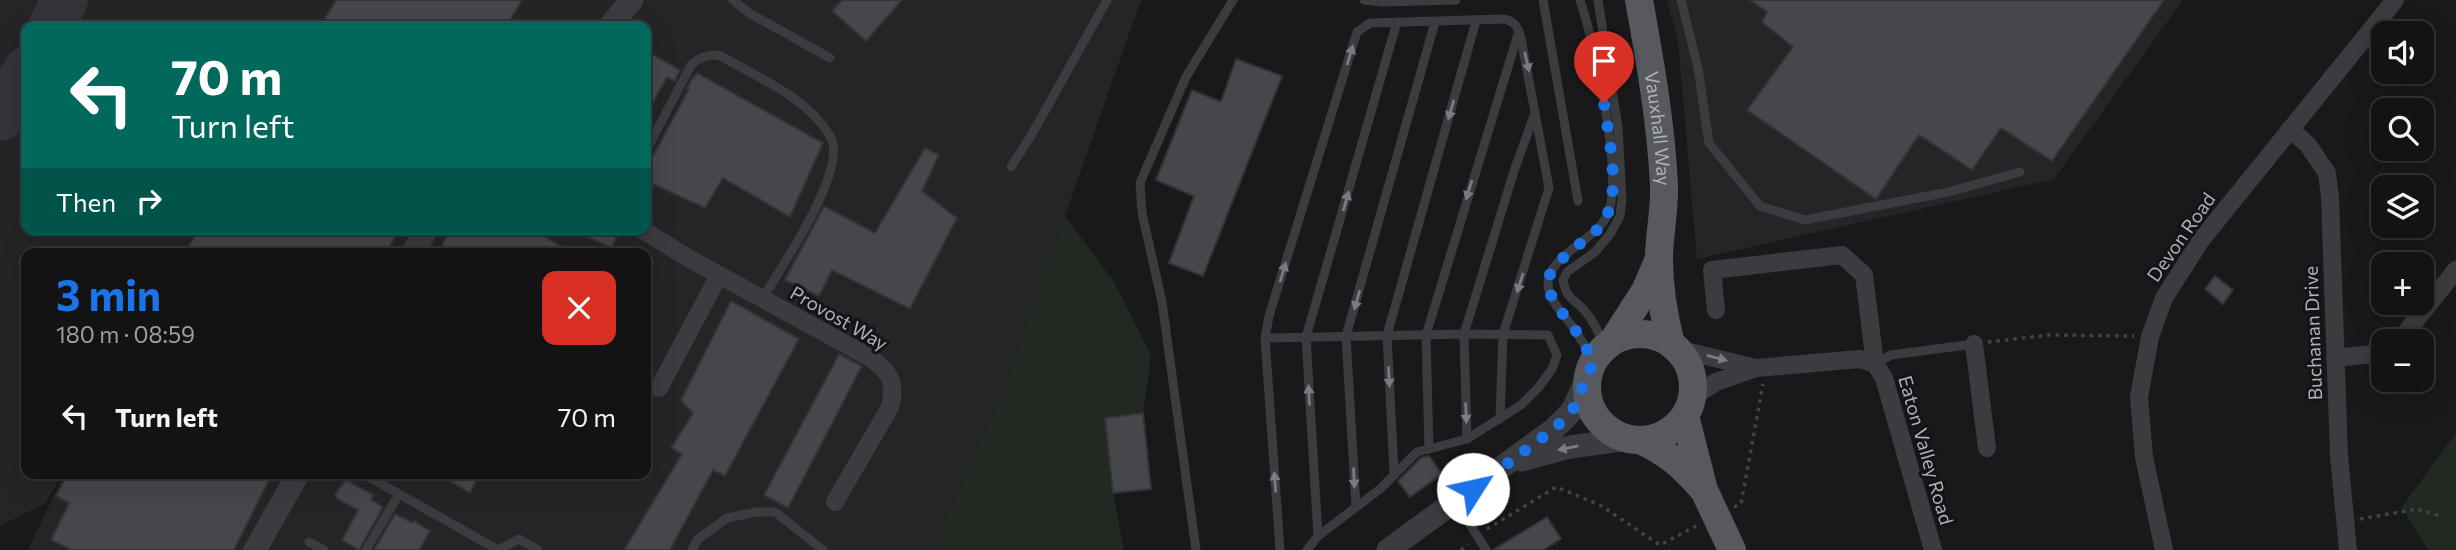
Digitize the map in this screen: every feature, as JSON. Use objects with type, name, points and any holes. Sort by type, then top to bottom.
[{"type":"main road","name":"Vauxhall Way","points":[[1639,0],[1657,110],[1664,186],[1659,258],[1663,302],[1674,346]]},
{"type":"main road","name":"Vauxhall Way","points":[[1599,357],[1645,290],[1659,258]]},
{"type":"main road","points":[[1704,490],[1676,460],[1660,449],[1604,426],[1592,411],[1587,394],[1599,357],[1625,336],[1643,334],[1660,338],[1674,346],[1686,359],[1693,382],[1689,407],[1704,490],[1732,550]]},
{"type":"main road","points":[[1634,440],[1654,438],[1670,431],[1689,407]]},
{"type":"street","points":[[614,21],[632,0]]},
{"type":"street","name":"Devon Road","points":[[2164,550],[2144,457],[2139,397],[2150,337],[2164,298],[2201,240],[2395,0]]},
{"type":"street","name":"Buchanan Drive","points":[[2290,129],[2308,145],[2328,173],[2339,456],[2348,550]]},
{"type":"street","name":"Provost Way","points":[[651,235],[762,299],[869,356],[885,368],[892,382],[890,407],[835,502]]},
{"type":"street","name":"Eaton Valley Road","points":[[1716,310],[1712,270],[1842,255],[1864,275],[1875,364],[1884,378],[1933,550]]},
{"type":"street","points":[[2409,329],[2456,270]]},
{"type":"street","points":[[659,388],[719,275]]},
{"type":"street","points":[[1974,344],[1987,448]]},
{"type":"street","points":[[1674,346],[1756,368]]},
{"type":"street","points":[[2335,358],[2371,354]]},
{"type":"street","points":[[1388,550],[1554,429],[1572,411],[1599,357]]},
{"type":"street","points":[[1689,407],[1716,382],[1756,368],[1860,359],[1875,364]]},
{"type":"street","points":[[1508,464],[1570,447],[1634,440]]},
{"type":"street","points":[[255,550],[295,479]]},
{"type":"lane","points":[[733,0],[749,13],[830,58]]},
{"type":"lane","points":[[1011,167],[1107,0]]},
{"type":"lane","points":[[1196,550],[1162,302],[1142,213],[1140,183],[1186,77],[1233,0]]},
{"type":"lane","points":[[1364,0],[1456,0]]},
{"type":"lane","points":[[1543,0],[1578,201]]},
{"type":"lane","points":[[1580,0],[1592,35],[1601,82],[1612,186],[1611,205],[1597,231],[1556,264],[1548,285],[1561,313],[1599,357]]},
{"type":"lane","points":[[1598,0],[1618,128],[1622,198],[1620,216],[1611,234],[1595,252],[1567,272],[1563,280],[1570,299],[1584,309],[1595,326],[1599,357]]},
{"type":"lane","points":[[1681,0],[1698,68],[1709,143],[1760,206],[1805,220],[1948,192],[2020,172]]},
{"type":"lane","points":[[1280,550],[1265,338],[1273,303],[1357,32],[1370,23],[1503,19],[1512,20],[1519,31],[1549,188],[1503,334],[1500,419]]},
{"type":"lane","points":[[1394,473],[1387,335],[1476,20]]},
{"type":"lane","points":[[1318,536],[1306,337],[1397,22]]},
{"type":"lane","points":[[1356,507],[1346,336],[1435,22]]},
{"type":"lane","points":[[1429,449],[1426,335],[1519,31]]},
{"type":"lane","points":[[651,141],[691,65],[699,58],[709,55],[719,55],[795,99],[831,136],[834,157],[820,199],[762,299]]},
{"type":"lane","points":[[1467,439],[1464,334],[1514,171],[1536,111]]},
{"type":"lane","points":[[1265,338],[1548,335],[1557,355],[1552,369],[1521,405],[1467,439],[1417,452],[1380,489],[1318,536],[1307,550]]},
{"type":"lane","points":[[1875,364],[1891,355],[1974,344]]},
{"type":"lane","points":[[373,479],[498,550],[519,539],[538,550]]},
{"type":"lane","points":[[366,550],[399,494]]},
{"type":"lane","points":[[1456,502],[1486,550]]},
{"type":"lane","points":[[692,550],[698,538],[727,518],[756,512],[775,512],[823,550]]},
{"type":"lane","points":[[309,542],[324,550]]},
{"type":"path","points":[[1974,344],[2049,335],[2150,337]]},
{"type":"path","points":[[1461,550],[1478,536],[1556,487],[1600,505]]},
{"type":"path","points":[[2344,522],[2417,509],[2440,516]]},
{"type":"path","points":[[1660,545],[1664,550]]},
{"type":"shaded area","points":[[0,0],[336,0],[323,21],[21,21],[21,235],[195,235],[188,248],[21,248],[21,479],[59,479],[46,503],[0,526]]},
{"type":"shaded area","points":[[338,0],[1141,0],[1002,395],[935,550],[28,550],[62,479],[651,479],[651,248],[191,248],[199,235],[651,235],[651,21],[325,21]]},
{"type":"shaded area","points":[[1667,0],[2183,0],[2054,179],[1697,259],[1678,41]]},
{"type":"shaded area","points":[[1065,216],[1114,282],[1151,356],[1143,413],[1105,418],[1113,493],[1124,550],[933,550],[1002,395]]},
{"type":"shaded area","points":[[2456,433],[2456,550],[2428,550],[2402,507]]},
{"type":"building","points":[[336,0],[522,0],[510,21],[323,21]]},
{"type":"building","points":[[842,0],[902,0],[866,41],[832,11]]},
{"type":"building","points":[[1750,0],[2164,0],[2052,161],[2001,128],[1972,170],[1919,135],[1876,199],[1747,110],[1793,47],[1762,22],[1767,12]]},
{"type":"building","points":[[651,54],[680,70],[675,81],[667,77],[651,107]]},
{"type":"building","points":[[1236,59],[1282,76],[1203,276],[1169,263],[1194,196],[1156,180],[1192,90],[1221,102]]},
{"type":"building","points":[[697,73],[823,143],[790,217],[723,178],[705,208],[651,183],[651,160]]},
{"type":"building","points":[[925,148],[939,155],[922,191],[957,218],[910,309],[832,270],[819,296],[785,280],[824,206],[875,233]]},
{"type":"building","points":[[195,235],[396,235],[389,248],[188,248]]},
{"type":"building","points":[[447,235],[542,235],[564,248],[441,248]]},
{"type":"building","points":[[583,235],[617,235],[612,248]]},
{"type":"building","points":[[2215,276],[2233,290],[2223,304],[2205,289]]},
{"type":"building","points":[[731,301],[799,339],[725,476],[713,470],[670,550],[624,550],[682,454],[671,448],[693,413],[681,400]]},
{"type":"building","points":[[839,354],[862,366],[788,508],[764,495]]},
{"type":"building","points":[[1143,413],[1151,489],[1113,493],[1105,418]]},
{"type":"building","points":[[1429,456],[1442,474],[1410,497],[1398,481],[1421,458]]},
{"type":"building","points":[[64,479],[270,479],[234,550],[72,550],[51,540],[69,503],[56,496]]},
{"type":"building","points":[[446,479],[477,479],[470,493]]},
{"type":"building","points":[[346,480],[374,495],[371,499],[383,507],[359,550],[342,540],[358,510],[337,499],[335,494]]},
{"type":"building","points":[[395,514],[430,531],[419,550],[374,550]]},
{"type":"building","points":[[1547,517],[1561,539],[1543,550],[1493,550]]},
{"type":"taxiway","points":[[54,21],[65,0]]},
{"type":"taxiway","points":[[0,118],[21,79]]},
{"type":"route","points":[[1473,489],[1554,429],[1572,411],[1594,361],[1561,313],[1548,285],[1556,264],[1597,231],[1611,205],[1612,186],[1604,103]]}]
